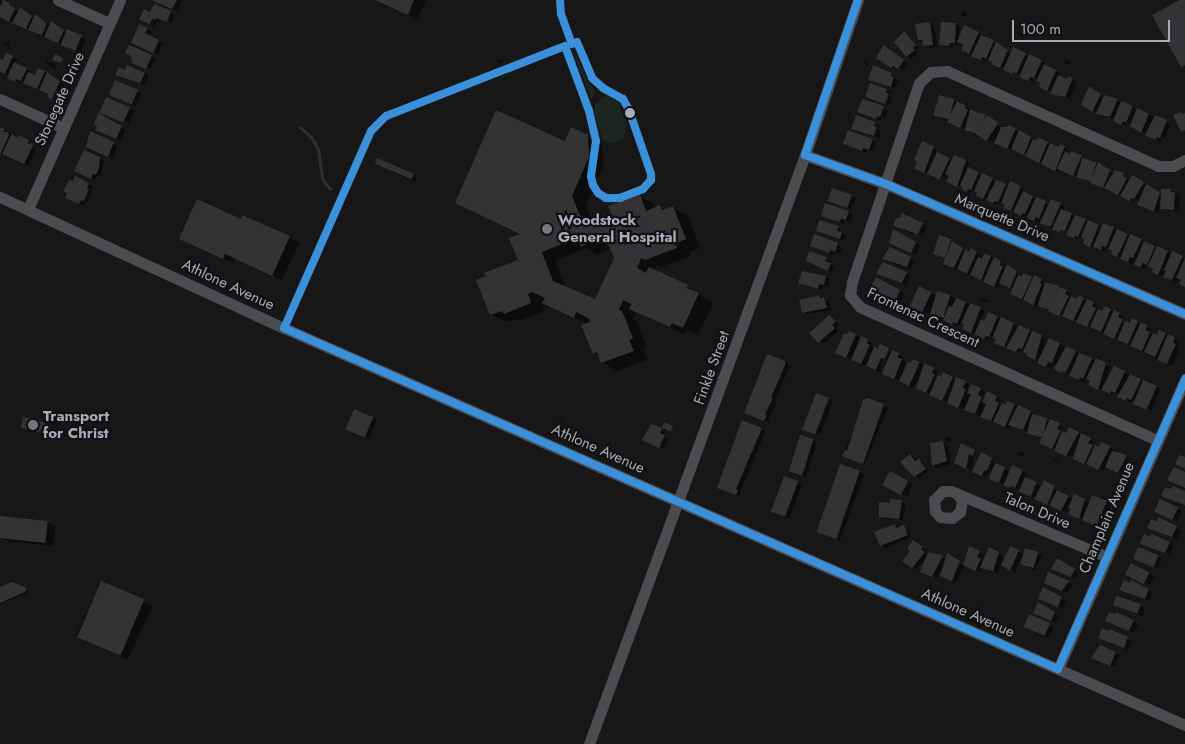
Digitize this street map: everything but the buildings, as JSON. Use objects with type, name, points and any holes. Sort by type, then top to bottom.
[{"type":"street","points":[[58,0],[109,24]]},
{"type":"street","name":"Stonegate Drive","points":[[28,209],[120,0]]},
{"type":"street","name":"Finkle Street","points":[[589,744],[805,155],[858,0]]},
{"type":"street","name":"Frontenac Crescent","points":[[1157,440],[855,304],[850,295],[852,282],[919,83],[926,74],[941,70],[1158,166],[1173,166],[1185,160]]},
{"type":"street","points":[[0,99],[64,128]]},
{"type":"street","name":"Marquette Drive","points":[[805,155],[886,184],[1185,314]]},
{"type":"street","name":"Athlone Avenue","points":[[0,197],[284,328],[1185,725]]},
{"type":"street","name":"Champlain Avenue","points":[[1058,670],[1185,379]]},
{"type":"street","name":"Talon Drive","points":[[956,493],[1107,557]]},
{"type":"shaded area","points":[[575,56],[577,56],[588,82],[597,92],[591,99]]},
{"type":"shaded area","points":[[607,95],[618,102],[627,125],[623,139],[613,144],[603,140],[594,113],[595,104]]},
{"type":"waterway","points":[[300,127],[311,137],[318,149],[322,179],[330,189]]},
{"type":"transit line","points":[[560,0],[561,14],[572,44]]},
{"type":"transit line","points":[[858,0],[805,155],[886,184],[1185,314]]},
{"type":"transit line","points":[[577,42],[592,78],[603,88],[623,99],[629,110],[651,174],[651,180],[643,189],[620,198],[606,198],[598,193],[593,185],[591,176],[596,141],[589,111],[565,46],[386,116],[371,131],[284,328],[1058,669],[1185,379]]},
{"type":"place","name":"Woodstock General Hospital","points":[[547,229]]},
{"type":"place","name":"Transport for Christ","points":[[33,425]]}]
